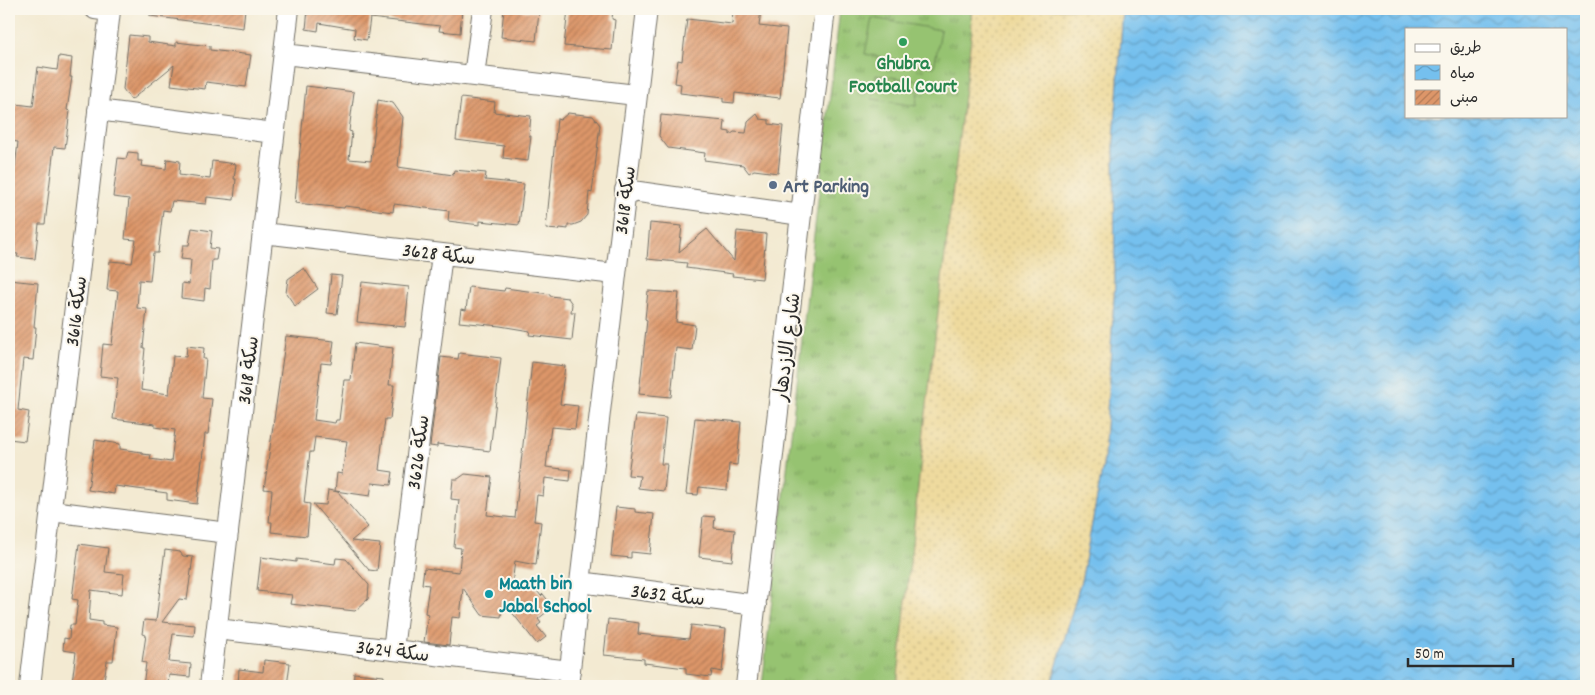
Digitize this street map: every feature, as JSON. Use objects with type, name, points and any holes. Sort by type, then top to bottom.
[{"type":"street","name":"سكة 3616","points":[[30,686],[110,11],[95,9]]},
{"type":"street","name":"سكة 3618","points":[[210,686],[289,9]]},
{"type":"street","points":[[474,76],[483,9]]},
{"type":"street","points":[[284,54],[636,95],[647,9]]},
{"type":"street","name":"شارع الازدهار","points":[[746,686],[825,9]]},
{"type":"street","name":"سكة 3618","points":[[569,679],[636,95]]},
{"type":"street","points":[[98,110],[274,133]]},
{"type":"street","points":[[625,190],[801,215]]},
{"type":"street","name":"سكة 3628","points":[[263,233],[615,274]]},
{"type":"street","name":"سكة 3626","points":[[393,650],[442,254]]},
{"type":"street","points":[[51,511],[228,533]]},
{"type":"street","name":"سكة 3632","points":[[580,582],[756,605]]},
{"type":"street","name":"سكة 3624","points":[[217,629],[393,650],[569,679]]},
{"type":"green space","points":[[840,9],[968,9],[971,12],[972,30],[925,422],[897,686],[762,686]]},
{"type":"green space","name":"Ghubra Football Court","points":[[872,18],[941,30],[934,67],[865,54]]},
{"type":"green space","points":[[876,75],[919,81],[916,106],[872,99]]},
{"type":"sand","points":[[971,9],[1123,9],[1114,141],[1115,283],[1104,460],[1082,577],[1051,686],[897,686],[925,422],[972,30]]},
{"type":"water","points":[[1123,9],[1586,9],[1586,686],[1051,686],[1082,577],[1104,460],[1115,283],[1114,141]]},
{"type":"building","points":[[150,9],[245,9],[243,28],[150,16]]},
{"type":"building","points":[[308,9],[462,9],[460,33],[439,31],[440,26],[370,18],[367,40],[354,38],[355,29],[319,23],[318,31],[306,29]]},
{"type":"building","points":[[504,9],[539,12],[536,41],[501,37]]},
{"type":"building","points":[[568,9],[613,9],[612,19],[615,20],[612,50],[564,46]]},
{"type":"building","points":[[733,9],[761,9],[759,26],[787,29],[780,98],[735,93],[734,103],[723,102],[723,98],[680,93],[681,84],[675,83],[678,60],[682,61],[687,19],[732,24]]},
{"type":"building","points":[[129,35],[148,37],[148,42],[176,46],[176,42],[210,46],[210,50],[251,55],[246,87],[206,82],[205,89],[171,85],[174,65],[131,100],[123,89]]},
{"type":"building","points":[[59,56],[72,58],[70,77],[72,77],[67,110],[70,111],[65,148],[54,147],[45,224],[39,224],[35,259],[17,257],[18,254],[9,253],[9,166],[15,167],[18,142],[11,141],[16,104],[33,106],[38,67],[57,70]]},
{"type":"building","points":[[306,86],[354,92],[349,131],[352,132],[349,159],[371,161],[378,100],[393,103],[403,117],[398,167],[453,175],[454,170],[486,173],[485,180],[524,184],[519,225],[480,221],[480,225],[448,221],[449,211],[394,204],[393,212],[345,206],[344,208],[295,203]]},
{"type":"building","points":[[461,98],[495,102],[494,112],[531,116],[528,161],[503,158],[504,146],[456,140]]},
{"type":"building","points":[[568,113],[593,116],[600,125],[592,193],[589,192],[587,215],[581,222],[568,225],[568,229],[546,229],[557,119],[560,120]]},
{"type":"building","points":[[757,114],[760,119],[769,120],[769,124],[783,126],[778,173],[754,170],[749,173],[743,165],[704,160],[705,153],[668,148],[659,136],[661,115],[725,121],[724,131],[730,132],[730,135],[734,132],[746,133],[748,122]]},
{"type":"building","points":[[128,152],[138,153],[138,161],[142,161],[141,166],[166,169],[167,159],[180,161],[179,175],[210,179],[212,161],[236,164],[234,200],[207,197],[206,204],[172,201],[170,211],[163,210],[158,253],[153,253],[150,281],[139,280],[137,308],[147,309],[141,390],[169,394],[173,356],[186,357],[187,346],[204,348],[203,359],[206,359],[202,398],[212,399],[208,434],[205,434],[197,504],[167,500],[167,493],[115,486],[114,494],[88,490],[95,440],[120,444],[120,449],[142,452],[142,454],[151,455],[150,459],[171,462],[175,430],[155,427],[155,424],[113,419],[118,378],[100,376],[103,344],[112,345],[118,291],[107,290],[110,261],[132,263],[136,240],[125,239],[129,199],[113,197],[118,158],[126,159]]},
{"type":"building","points":[[650,223],[682,226],[679,252],[707,229],[734,261],[737,231],[766,234],[762,279],[686,268],[687,263],[647,259]]},
{"type":"building","points":[[192,228],[212,231],[210,248],[218,249],[216,260],[212,260],[210,289],[205,288],[204,301],[181,298],[182,283],[189,284],[191,260],[181,259],[183,245],[189,245]]},
{"type":"building","points":[[304,268],[318,289],[295,306],[286,293],[288,279]]},
{"type":"building","points":[[331,275],[342,276],[337,314],[327,313]]},
{"type":"building","points":[[9,280],[38,283],[33,360],[23,359],[18,410],[29,412],[25,441],[9,439]]},
{"type":"building","points":[[362,282],[409,287],[405,327],[357,322]]},
{"type":"building","points":[[469,287],[504,291],[505,288],[568,298],[572,304],[571,312],[575,312],[572,340],[529,335],[530,331],[500,326],[459,322],[461,309],[466,310]]},
{"type":"building","points":[[648,291],[679,293],[676,322],[695,325],[692,350],[676,348],[671,397],[639,394],[647,320],[645,319]]},
{"type":"building","points":[[286,336],[334,341],[331,364],[321,363],[314,420],[335,423],[336,420],[339,420],[344,380],[351,380],[355,343],[393,348],[389,385],[394,385],[390,419],[385,419],[379,470],[393,472],[391,485],[372,483],[370,496],[335,491],[337,473],[342,474],[347,441],[315,437],[313,452],[310,452],[304,503],[310,504],[307,536],[271,532],[272,522],[269,522],[272,490],[264,489]]},
{"type":"building","points":[[459,353],[501,358],[490,451],[437,444],[437,447],[430,446],[441,357],[458,359]]},
{"type":"building","points":[[532,362],[565,366],[560,404],[578,406],[575,429],[551,427],[546,467],[571,470],[570,481],[545,478],[543,496],[537,495],[534,521],[541,522],[536,565],[515,561],[512,584],[535,588],[541,596],[543,594],[553,607],[538,619],[541,623],[537,626],[546,637],[537,644],[503,601],[501,617],[482,615],[463,588],[460,618],[452,617],[449,645],[424,642],[428,614],[425,613],[429,585],[422,584],[424,568],[459,572],[461,548],[454,547],[459,500],[451,499],[453,479],[458,479],[465,474],[492,477],[487,515],[515,518]]},
{"type":"building","points":[[636,415],[666,418],[661,464],[667,464],[664,491],[638,488],[640,476],[628,475]]},
{"type":"building","points":[[695,418],[741,422],[737,465],[729,464],[727,490],[699,487],[698,495],[686,494]]},
{"type":"building","points":[[328,490],[338,492],[368,527],[351,541],[380,544],[377,571],[369,570],[313,504],[326,505]]},
{"type":"building","points":[[616,507],[654,514],[650,554],[631,552],[631,558],[611,556]]},
{"type":"building","points":[[703,516],[715,517],[714,528],[735,530],[732,561],[699,557]]},
{"type":"building","points":[[79,544],[108,548],[105,572],[124,574],[122,594],[91,590],[89,620],[102,622],[102,625],[117,627],[113,661],[107,661],[103,686],[79,686],[79,683],[72,682],[76,652],[63,650],[64,638],[69,639],[70,625],[75,625],[78,600],[72,599]]},
{"type":"building","points":[[165,550],[180,552],[183,556],[193,557],[187,600],[179,599],[162,622],[195,625],[194,636],[173,634],[169,662],[191,664],[190,677],[169,675],[168,686],[143,686],[146,663],[142,662],[146,635],[142,634],[144,620],[156,621]]},
{"type":"building","points":[[261,557],[296,562],[296,559],[335,564],[336,558],[346,559],[369,585],[368,599],[355,611],[290,604],[292,595],[257,591]]},
{"type":"building","points":[[608,619],[639,623],[638,634],[689,639],[691,625],[726,629],[722,672],[712,670],[711,677],[686,674],[686,668],[644,663],[644,659],[604,655]]},
{"type":"building","points":[[264,660],[290,663],[287,686],[238,686],[239,669],[263,672]]},
{"type":"building","points":[[354,673],[384,676],[383,686],[353,686]]},
{"type":"place","name":"Ghubra Football Court","points":[[903,42]]},
{"type":"place","name":"Art Parking","points":[[773,185]]},
{"type":"place","name":"Maath bin Jabal School","points":[[489,594]]}]
